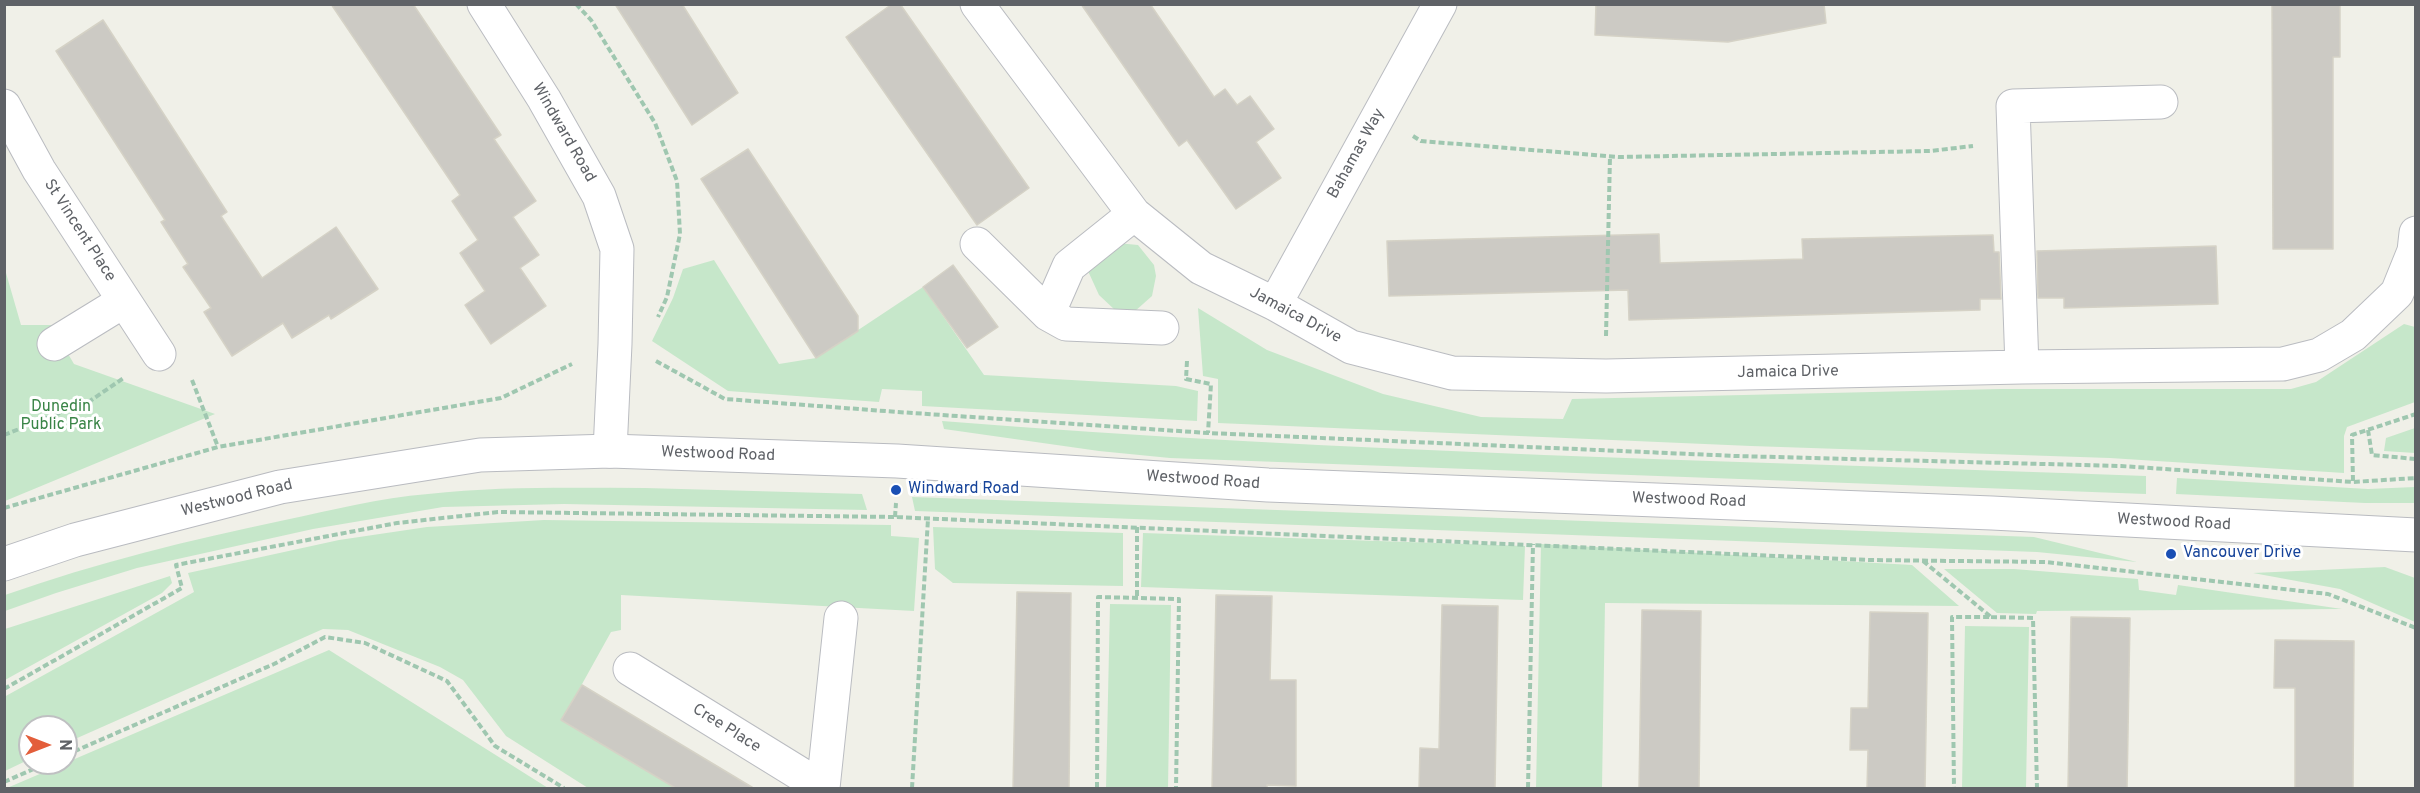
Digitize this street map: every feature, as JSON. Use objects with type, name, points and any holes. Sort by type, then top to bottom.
[{"type":"street","name":"Windward Road","points":[[484,4],[544,99],[599,196],[616,249],[626,347],[610,451]]},
{"type":"street","name":"Jamaica Drive","points":[[977,4],[1134,214],[1201,268],[1275,304],[1351,347],[1452,373],[1606,376],[2283,364],[2319,355],[2353,335],[2406,298],[2415,233]]},
{"type":"street","name":"Bahamas Way","points":[[1275,304],[1440,4]]},
{"type":"street","points":[[2022,367],[2013,106],[2161,102]]},
{"type":"street","name":"St Vincent Place","points":[[4,106],[39,170],[159,354]]},
{"type":"street","points":[[1048,314],[1069,266],[1134,214]]},
{"type":"street","points":[[977,244],[1048,314],[1066,324],[1162,328]]},
{"type":"street","points":[[54,345],[124,301]]},
{"type":"street","name":"Westwood Road","points":[[4,564],[75,540],[280,487],[480,454],[610,451],[897,461],[1268,485],[1992,513],[2415,535]]},
{"type":"street","name":"Cree Place","points":[[630,669],[823,789],[841,618]]},
{"type":"path","points":[[4,508],[218,447],[501,398],[626,347],[657,320],[667,297],[680,234],[677,181],[656,123],[591,20],[576,4]]},
{"type":"path","points":[[1377,119],[1421,141],[1610,156],[1930,151],[2015,144]]},
{"type":"path","points":[[1606,376],[1610,156]]},
{"type":"path","points":[[4,435],[90,401],[176,342],[218,447]]},
{"type":"path","points":[[626,347],[725,399],[736,400],[1220,433],[1736,456],[2121,466],[2353,482],[2415,478]]},
{"type":"path","points":[[2353,482],[2352,435],[2415,414]]},
{"type":"path","points":[[2368,430],[2372,455],[2415,459]]},
{"type":"path","points":[[4,689],[182,588],[176,565],[396,523],[498,512],[928,519],[1868,560],[2046,561],[2328,594],[2415,628]]},
{"type":"path","points":[[912,789],[928,519]]},
{"type":"path","points":[[1137,527],[1137,598]]},
{"type":"path","points":[[1527,789],[1533,544]]},
{"type":"path","points":[[1923,560],[1991,617]]},
{"type":"path","points":[[1097,789],[1098,597],[1179,599],[1176,789]]},
{"type":"path","points":[[1954,789],[1952,617],[2033,618],[2037,789]]},
{"type":"path","points":[[78,750],[274,664],[325,637],[365,643],[447,681],[495,746],[564,789]]},
{"type":"path","points":[[4,782],[20,775]]},
{"type":"green space","points":[[1117,243],[1138,245],[1154,265],[1156,276],[1152,296],[1134,312],[1116,311],[1099,295],[1088,271]]},
{"type":"green space","points":[[714,260],[779,364],[816,358],[923,287],[984,375],[1176,386],[1198,391],[1197,421],[922,406],[922,391],[882,389],[879,402],[728,391],[652,341],[673,298],[683,269]]},
{"type":"green space","name":"Dunedin Public Park","points":[[4,266],[21,325],[51,325],[74,364],[215,414],[5,501]]},
{"type":"green space","points":[[1198,308],[1267,350],[1383,394],[1481,417],[1563,419],[1572,399],[2001,389],[2291,389],[2316,382],[2404,324],[2415,327],[2415,402],[2347,427],[2344,436],[2344,473],[2110,458],[1751,446],[1218,423],[1218,379],[1203,376]]},
{"type":"green space","points":[[942,421],[1393,449],[2146,476],[2146,494],[1170,458],[1099,451],[944,429]]},
{"type":"green space","points":[[2415,428],[2415,453],[2384,451],[2386,438]]},
{"type":"green space","points":[[2177,478],[2368,489],[2415,487],[2415,503],[2365,503],[2176,494]]},
{"type":"green space","points":[[645,488],[862,494],[867,510],[564,504],[443,507],[313,529],[137,568],[5,611],[5,595],[108,562],[249,528],[392,498],[455,491]]},
{"type":"green space","points":[[912,497],[2034,537],[2137,562],[2037,552],[915,511]]},
{"type":"green space","points":[[544,520],[891,525],[891,536],[919,538],[914,611],[621,595],[621,630],[611,632],[562,720],[677,788],[588,788],[506,736],[463,680],[440,667],[348,630],[323,629],[78,738],[78,715],[18,715],[18,765],[5,771],[4,697],[194,592],[188,573],[339,540],[427,527]]},
{"type":"green space","points":[[933,527],[1123,533],[1123,586],[953,583],[935,569]]},
{"type":"green space","points":[[1143,533],[1525,546],[1523,600],[1141,587]]},
{"type":"green space","points":[[1541,544],[1912,565],[1959,606],[1605,603],[1602,788],[1536,788]]},
{"type":"green space","points":[[2385,567],[2415,578],[2415,622],[2340,589],[2253,573]]},
{"type":"green space","points":[[1944,569],[2014,569],[2138,579],[2139,590],[2176,595],[2178,585],[2342,609],[1997,613]]},
{"type":"green space","points":[[170,576],[172,583],[162,593],[5,680],[5,629]]},
{"type":"green space","points":[[1110,604],[1171,605],[1168,788],[1106,788]]},
{"type":"green space","points":[[1965,626],[2029,627],[2026,788],[1962,788]]},
{"type":"green space","points":[[329,650],[548,788],[7,788],[37,775],[78,775],[78,758]]},
{"type":"building","points":[[331,4],[413,4],[501,135],[494,139],[536,201],[513,217],[539,255],[520,268],[546,306],[491,344],[465,305],[485,291],[460,253],[478,240],[452,201],[460,195]]},
{"type":"building","points":[[615,4],[682,4],[738,93],[692,125]]},
{"type":"building","points":[[892,4],[900,4],[1029,188],[977,225],[846,37]]},
{"type":"building","points":[[1081,4],[1150,4],[1214,97],[1225,89],[1237,105],[1250,96],[1274,129],[1256,142],[1281,178],[1236,209],[1187,140],[1179,146]]},
{"type":"building","points":[[1596,4],[1824,4],[1826,23],[1728,42],[1595,35]]},
{"type":"building","points":[[2272,4],[2340,4],[2340,57],[2333,57],[2333,249],[2273,249]]},
{"type":"building","points":[[103,20],[227,212],[221,216],[262,278],[336,227],[378,289],[331,319],[329,315],[292,338],[283,323],[232,356],[204,312],[211,308],[183,267],[188,264],[161,222],[165,220],[56,51]]},
{"type":"building","points":[[748,149],[858,316],[858,331],[816,358],[701,179]]},
{"type":"building","points":[[1659,234],[1660,263],[1803,259],[1802,239],[1993,235],[1994,252],[1999,252],[2001,299],[1980,299],[1980,310],[1629,320],[1628,290],[1389,296],[1387,241]]},
{"type":"building","points":[[2216,246],[2218,304],[2064,308],[2064,298],[2038,298],[2037,251]]},
{"type":"building","points":[[953,265],[998,327],[967,348],[923,287]]},
{"type":"building","points":[[1017,592],[1071,593],[1069,789],[1013,789]]},
{"type":"building","points":[[1216,595],[1272,596],[1270,680],[1296,680],[1296,786],[1267,785],[1267,789],[1212,789]]},
{"type":"building","points":[[1442,605],[1498,606],[1495,789],[1419,789],[1420,748],[1439,749]]},
{"type":"building","points":[[1642,610],[1701,611],[1699,789],[1639,789]]},
{"type":"building","points":[[1870,612],[1928,613],[1925,789],[1867,789],[1868,750],[1850,750],[1851,708],[1868,708]]},
{"type":"building","points":[[2071,617],[2130,618],[2127,789],[2068,789]]},
{"type":"building","points":[[2275,640],[2354,641],[2353,789],[2295,789],[2295,688],[2274,688]]},
{"type":"building","points":[[582,685],[755,789],[677,789],[561,720]]},
{"type":"place","name":"Windward Road","points":[[896,490]]},
{"type":"place","name":"Vancouver Drive","points":[[2171,554]]}]
